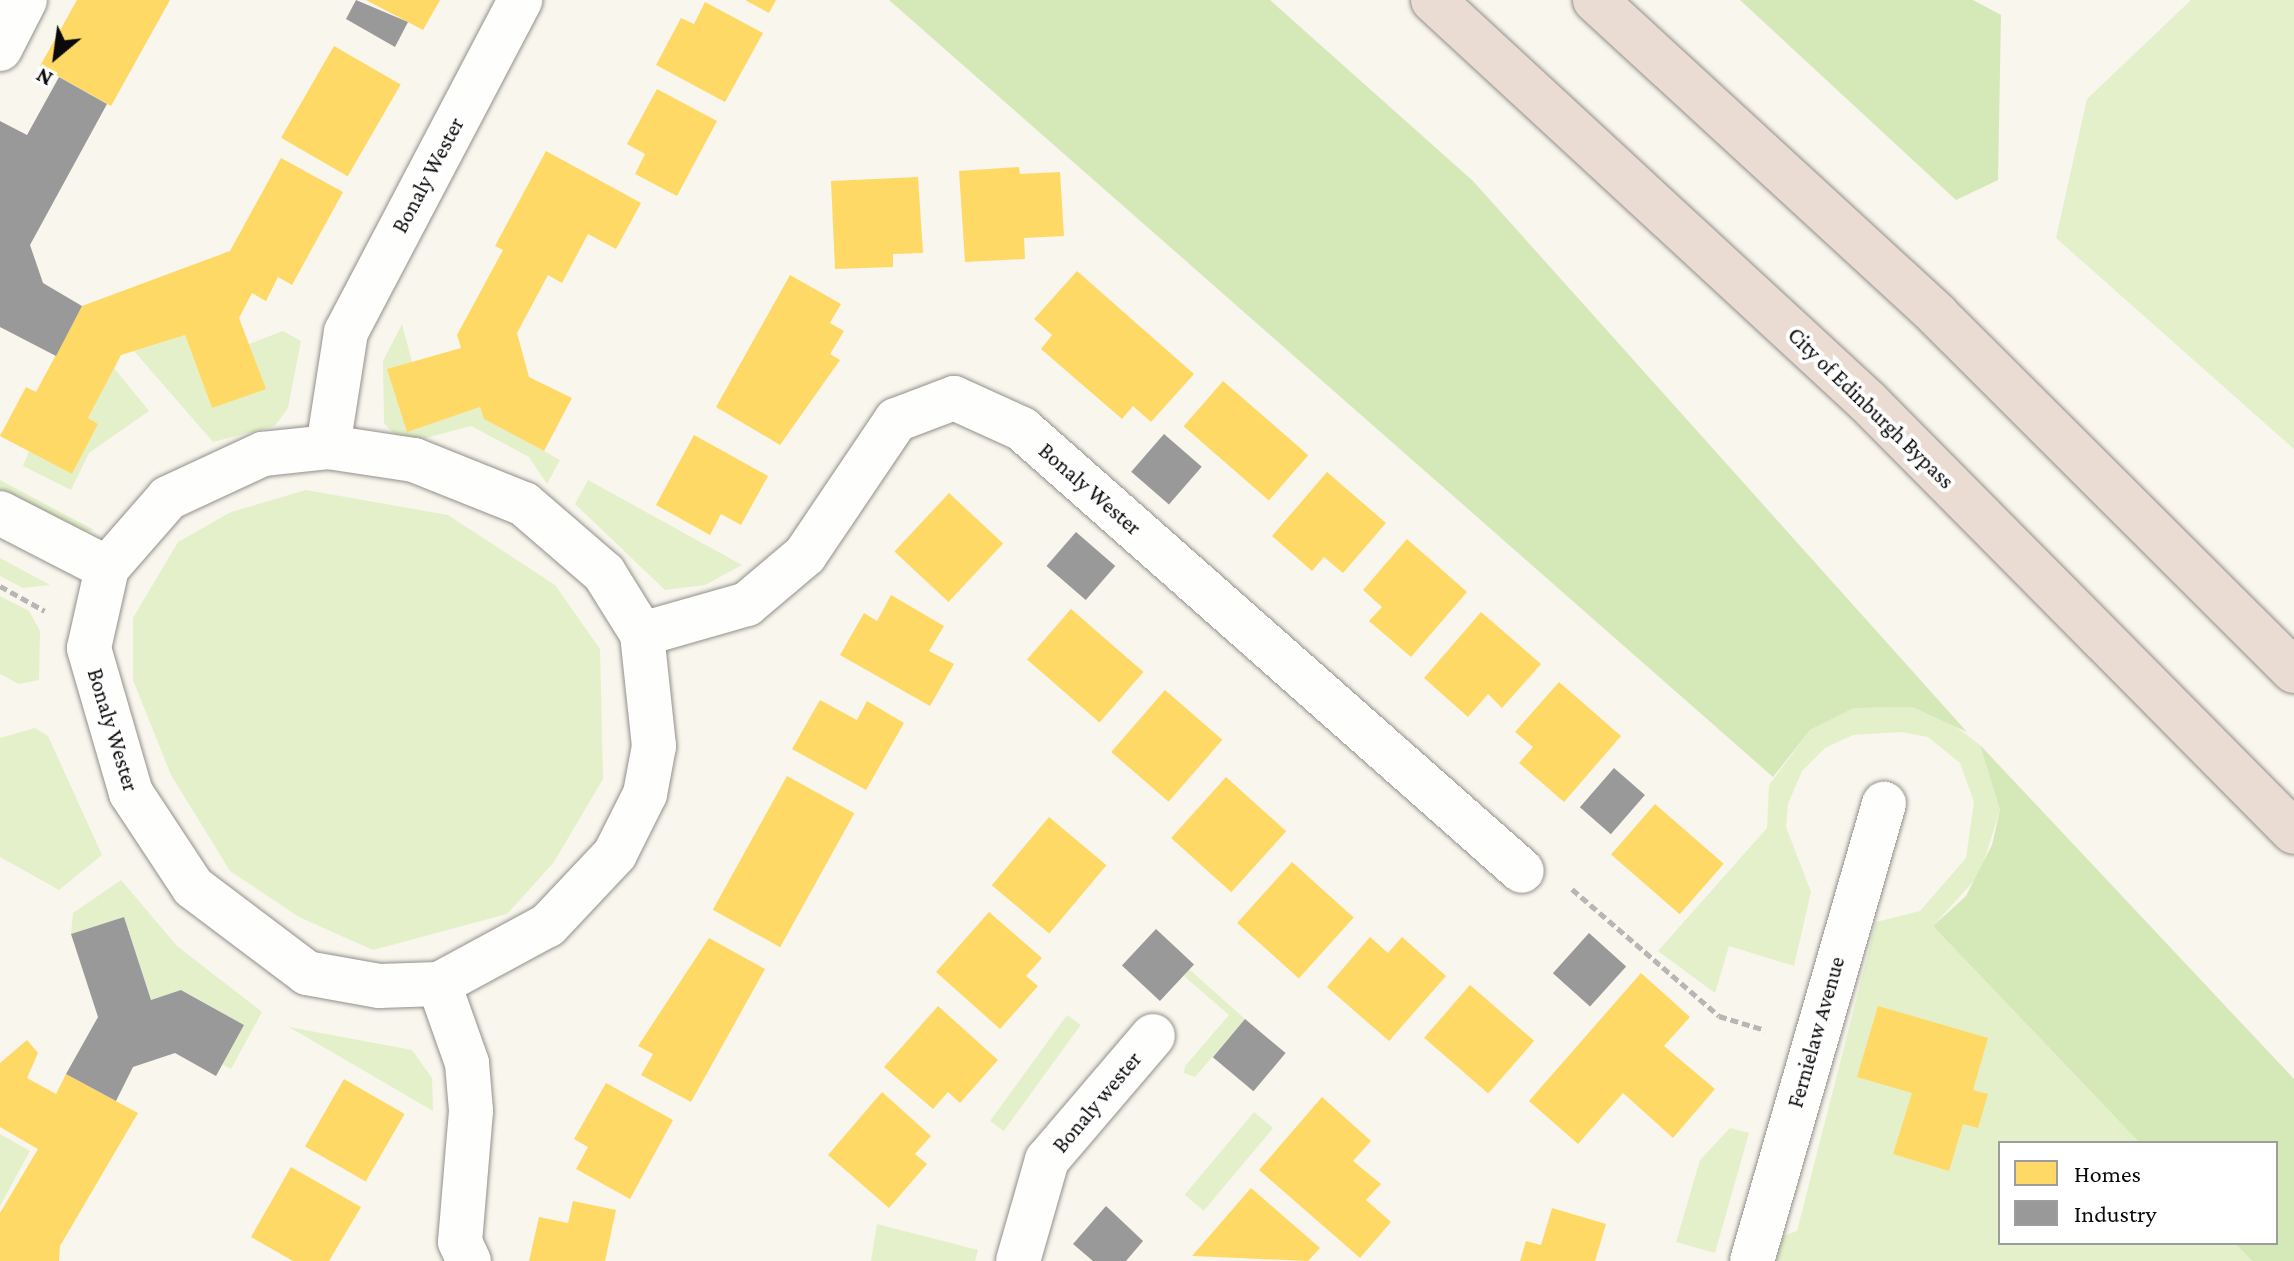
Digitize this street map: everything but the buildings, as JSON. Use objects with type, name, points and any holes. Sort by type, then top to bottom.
[{"type":"highway","name":"City of Edinburgh Bypass","points":[[1433,0],[1868,402],[2294,832]]},
{"type":"highway","points":[[1595,0],[1937,315],[2294,671]]},
{"type":"street","points":[[0,49],[25,0]]},
{"type":"street","name":"Bonaly Wester","points":[[328,447],[346,332],[520,0]]},
{"type":"street","name":"Bonaly Wester","points":[[642,634],[747,604],[805,555],[896,420],[925,403],[954,398],[984,408],[1022,429],[1522,871]]},
{"type":"street","name":"Bonaly Wester","points":[[328,447],[414,460],[524,504],[604,573],[642,634],[654,746],[645,794],[615,854],[548,925],[439,984],[379,986],[307,973],[232,924],[184,877],[131,793],[97,686],[89,648],[107,568],[168,498],[212,472],[263,454],[328,447]]},
{"type":"street","points":[[0,513],[107,568]]},
{"type":"street","name":"Fernielaw Avenue","points":[[1752,1261],[1812,1043],[1884,804]]},
{"type":"street","points":[[439,984],[467,1063],[471,1111],[460,1242],[469,1261]]},
{"type":"street","name":"Bonaly wester","points":[[1018,1261],[1047,1160],[1153,1036]]},
{"type":"path","points":[[0,586],[52,615]]},
{"type":"path","points":[[1522,871],[1565,883],[1719,1016],[1812,1043]]},
{"type":"green space","points":[[889,0],[1270,0],[1473,181],[1967,732],[1913,707],[1854,708],[1810,730],[1773,777]]},
{"type":"green space","points":[[1740,0],[1973,0],[2001,15],[1998,180],[1956,200]]},
{"type":"green space","points":[[2191,0],[2294,0],[2294,449],[2056,238],[2087,99]]},
{"type":"green space","points":[[402,324],[412,362],[407,431],[480,407],[485,419],[560,460],[547,484],[529,457],[471,426],[422,439],[395,435],[384,423],[383,361]]},
{"type":"green space","points":[[283,331],[301,341],[288,408],[275,426],[213,442],[134,351],[185,335],[212,408],[249,344]]},
{"type":"green space","points":[[114,368],[149,411],[89,453],[71,490],[23,466],[29,451],[72,474],[98,424],[88,418]]},
{"type":"green space","points":[[0,480],[94,530],[81,532],[0,501]]},
{"type":"green space","points":[[588,480],[742,565],[705,585],[665,590],[575,504]]},
{"type":"green space","points":[[306,490],[448,515],[555,585],[600,649],[603,779],[554,862],[507,914],[373,950],[299,917],[230,871],[171,775],[133,680],[133,618],[178,542],[231,512]]},
{"type":"green space","points":[[0,558],[50,585],[23,588],[0,576]]},
{"type":"green space","points":[[0,596],[29,611],[40,631],[39,680],[19,684],[0,674]]},
{"type":"green space","points":[[1913,707],[1939,714],[1980,745],[2000,810],[1980,874],[1933,926],[2138,1141],[1998,1141],[1998,1245],[2237,1245],[2252,1261],[1776,1261],[1783,1236],[1797,1231],[1876,922],[1920,911],[1966,858],[1974,802],[1960,763],[1928,737],[1901,732],[1853,735],[1825,748],[1802,771],[1788,804],[1786,827],[1811,892],[1794,966],[1729,946],[1715,993],[1658,951],[1767,828],[1769,785],[1810,730],[1854,708]]},
{"type":"green space","points":[[35,728],[48,736],[102,855],[59,890],[0,857],[0,738]]},
{"type":"green space","points":[[1980,745],[2294,1079],[2294,1261],[2252,1261],[2237,1245],[2278,1245],[2278,1141],[2138,1141],[1933,926],[1966,896],[1992,845],[2000,810]]},
{"type":"green space","points":[[121,880],[177,946],[262,1012],[231,1069],[222,1064],[244,1025],[182,990],[151,1000],[124,917],[71,934],[73,913]]},
{"type":"green space","points":[[1189,969],[1245,1019],[1195,1077],[1184,1073],[1185,1066],[1229,1015],[1184,976]]},
{"type":"green space","points":[[1067,1015],[1081,1025],[1004,1131],[990,1121]]},
{"type":"green space","points":[[289,1027],[412,1050],[432,1078],[433,1111]]},
{"type":"green space","points":[[1254,1112],[1273,1128],[1204,1211],[1185,1195]]},
{"type":"green space","points":[[1730,1128],[1749,1133],[1715,1253],[1676,1242],[1700,1160]]},
{"type":"green space","points":[[0,1134],[30,1151],[0,1206]]},
{"type":"green space","points":[[877,1224],[978,1250],[975,1261],[871,1261]]}]
